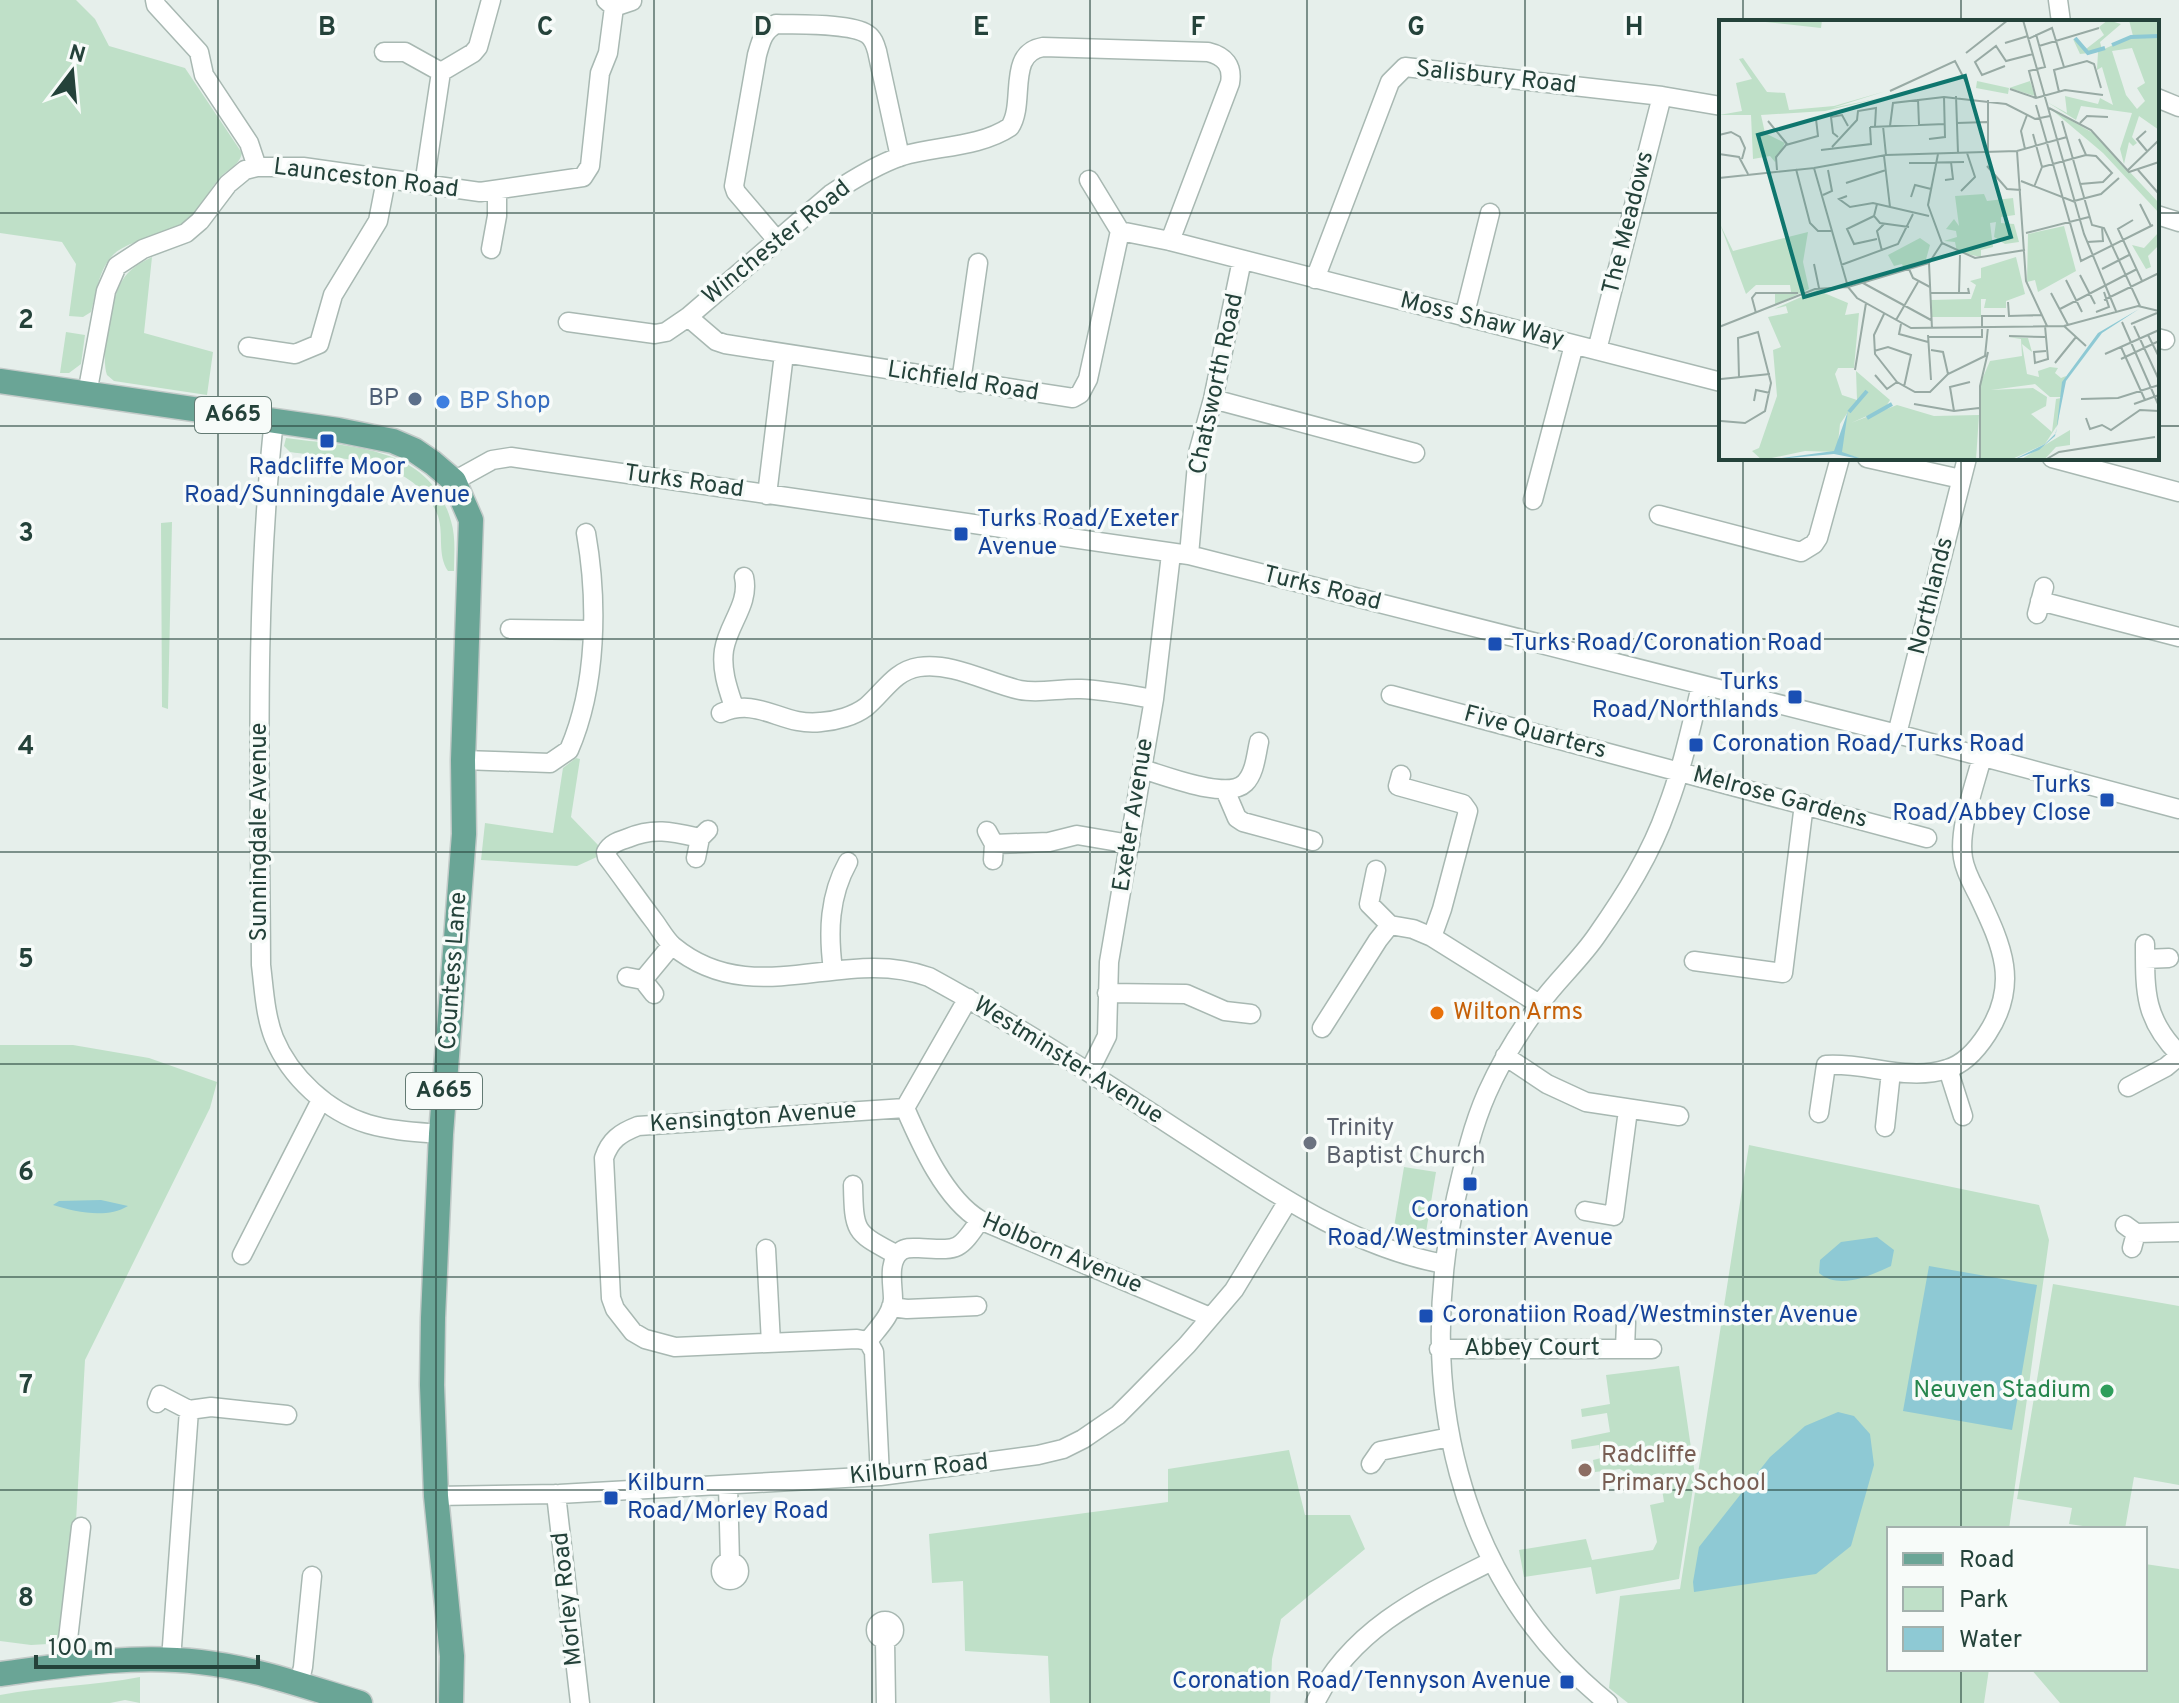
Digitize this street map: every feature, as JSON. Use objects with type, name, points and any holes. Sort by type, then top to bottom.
[{"type":"main road","name":"A665","points":[[0,381],[274,420],[393,441],[414,450],[454,481]]},
{"type":"main road","name":"Countess Lane","points":[[451,1703],[452,1656],[436,1496],[433,1318],[441,1134],[464,834],[463,760],[471,520],[454,481]]},
{"type":"main road","points":[[0,1674],[65,1665],[171,1660],[229,1666],[360,1703]]},
{"type":"street","points":[[155,0],[156,5],[199,52],[204,75],[249,143],[257,167]]},
{"type":"street","points":[[2058,0],[2061,20]]},
{"type":"street","name":"Launceston Road","points":[[87,394],[106,291],[117,266],[143,249],[186,233],[200,221],[228,184],[245,170],[303,167],[465,191],[497,191],[557,179],[578,179],[586,173],[592,153],[600,73],[608,53],[617,3]]},
{"type":"street","points":[[441,72],[478,47],[484,9]]},
{"type":"street","points":[[776,239],[736,192],[733,180],[757,55],[767,29],[776,24],[851,28],[872,39],[900,157]]},
{"type":"street","name":"Winchester Road","points":[[568,322],[655,334],[666,332],[688,317],[831,194],[900,157],[987,138],[1010,127],[1018,110],[1022,62],[1034,49],[1193,52],[1217,55],[1228,64],[1230,83],[1170,241]]},
{"type":"street","points":[[381,54],[405,52],[441,72]]},
{"type":"street","name":"Salisbury Road","points":[[1315,279],[1390,82],[1405,67],[1662,96],[1719,106]]},
{"type":"street","points":[[424,185],[441,72]]},
{"type":"street","name":"The Meadows","points":[[1597,350],[1662,96]]},
{"type":"street","points":[[2159,99],[2179,107]]},
{"type":"street","points":[[248,347],[274,343],[295,354],[319,344],[333,295],[378,221],[386,180]]},
{"type":"street","points":[[1089,180],[1120,231]]},
{"type":"street","points":[[490,251],[497,216],[497,191]]},
{"type":"street","points":[[1464,317],[1490,213]]},
{"type":"street","points":[[2159,216],[2179,222]]},
{"type":"street","name":"Moss Shaw Way","points":[[1120,231],[1170,241],[1719,381]]},
{"type":"street","name":"Lichfield Road","points":[[688,317],[716,341],[725,344],[1063,398],[1080,394],[1088,379],[1120,231]]},
{"type":"street","name":"Chatsworth Road","points":[[1180,554],[1198,453],[1213,399],[1242,260]]},
{"type":"street","points":[[961,382],[976,262]]},
{"type":"street","points":[[1533,500],[1574,345]]},
{"type":"street","points":[[767,495],[784,354]]},
{"type":"street","points":[[1213,399],[1414,455]]},
{"type":"street","name":"Sunningdale Avenue","points":[[274,420],[262,550],[261,965],[265,1002],[275,1039],[289,1063],[321,1100],[364,1123],[389,1129],[441,1134]]},
{"type":"street","name":"Turks Road","points":[[454,481],[492,460],[511,457],[1180,554],[1897,734],[2179,809]]},
{"type":"street","points":[[1659,515],[1801,552],[1818,538],[1839,460]]},
{"type":"street","points":[[1876,460],[1961,479]]},
{"type":"street","name":"Northlands","points":[[1897,734],[1966,460]]},
{"type":"street","points":[[2068,460],[2118,466],[2179,492]]},
{"type":"street","points":[[463,760],[550,763],[569,750],[586,696],[594,597],[596,553],[586,533]]},
{"type":"street","name":"Exeter Avenue","points":[[1089,1072],[1107,1036],[1109,962],[1180,554]]},
{"type":"street","points":[[751,584],[724,651],[728,710],[759,708],[795,721],[823,722],[863,709],[904,671],[934,666],[1019,690],[1082,689],[1154,699]]},
{"type":"street","points":[[2040,601],[2179,637]]},
{"type":"street","points":[[510,629],[532,624],[591,630]]},
{"type":"street","points":[[1608,1703],[1585,1684],[1528,1618],[1492,1561],[1472,1518],[1450,1437],[1439,1349],[1444,1264],[1465,1157],[1486,1095],[1505,1056],[1539,1004],[1595,938],[1631,884],[1660,827],[1679,771],[1701,686]]},
{"type":"street","name":"Five Quarters","points":[[1391,695],[1679,771]]},
{"type":"street","points":[[1142,769],[1225,790],[1240,787],[1252,769],[1259,742]]},
{"type":"street","points":[[1819,1113],[1826,1065],[1920,1073],[1948,1069],[1970,1056],[2000,1011],[2005,994],[2002,947],[1963,859],[1963,831],[1982,757]]},
{"type":"street","name":"Melrose Gardens","points":[[1679,771],[1927,838]]},
{"type":"street","points":[[1401,775],[1398,786],[1463,804],[1468,811],[1432,937]]},
{"type":"street","points":[[1225,790],[1237,818],[1243,822],[1313,841]]},
{"type":"street","points":[[1694,961],[1783,973],[1804,804]]},
{"type":"street","name":"Westminster Avenue","points":[[696,858],[704,834],[664,829],[612,844],[606,852],[672,945],[700,962],[739,976],[781,978],[869,968],[915,972],[968,998],[1089,1072],[1288,1201],[1366,1242],[1444,1264]]},
{"type":"street","points":[[991,845],[1049,842],[1077,835],[1130,844]]},
{"type":"street","points":[[833,970],[829,940],[831,911],[838,882],[850,861]]},
{"type":"street","points":[[1376,870],[1369,904],[1390,925],[1413,929],[1432,937],[1539,1004]]},
{"type":"street","points":[[1322,1028],[1390,925]]},
{"type":"street","points":[[642,984],[672,945]]},
{"type":"street","points":[[2128,1087],[2154,1080],[2179,1055],[2166,1041],[2150,1011],[2146,993],[2145,951],[2169,958]]},
{"type":"street","points":[[1107,993],[1186,994],[1225,1011],[1254,1014]]},
{"type":"street","points":[[905,1108],[968,998]]},
{"type":"street","points":[[1505,1056],[1547,1084],[1586,1102],[1679,1116]]},
{"type":"street","points":[[1948,1069],[1963,1116]]},
{"type":"street","points":[[1885,1127],[1891,1072]]},
{"type":"street","points":[[241,1255],[321,1100]]},
{"type":"street","name":"Kensington Avenue","points":[[771,1343],[675,1347],[645,1339],[633,1332],[611,1298],[609,1285],[604,1170],[608,1147],[624,1131],[638,1126],[905,1108]]},
{"type":"street","name":"Holborn Avenue","points":[[905,1108],[950,1193],[967,1212],[1210,1317]]},
{"type":"street","points":[[1585,1211],[1614,1216],[1628,1110]]},
{"type":"street","points":[[853,1185],[858,1231],[897,1255]]},
{"type":"street","name":"Kilburn Road","points":[[436,1496],[556,1494],[880,1476],[1063,1449],[1118,1415],[1210,1317],[1234,1290],[1288,1201]]},
{"type":"street","points":[[868,1341],[891,1307],[892,1273],[897,1255],[909,1248],[949,1250],[957,1247],[965,1243],[980,1220]]},
{"type":"street","points":[[2131,1235],[2179,1232]]},
{"type":"street","points":[[766,1249],[771,1343],[868,1341]]},
{"type":"street","points":[[891,1307],[977,1306]]},
{"type":"street","name":"Abbey Court","points":[[1625,1349],[1626,1322]]},
{"type":"street","points":[[868,1341],[874,1352],[880,1476]]},
{"type":"street","name":"Abbey Court","points":[[1439,1349],[1652,1349]]},
{"type":"street","points":[[157,1403],[160,1395],[189,1410],[211,1407],[287,1414]]},
{"type":"street","points":[[171,1660],[189,1410]]},
{"type":"street","points":[[1371,1464],[1380,1451],[1450,1437]]},
{"type":"street","points":[[728,1485],[730,1562]]},
{"type":"street","name":"Morley Road","points":[[556,1494],[580,1703]]},
{"type":"street","points":[[65,1665],[81,1527]]},
{"type":"street","points":[[1315,1703],[1332,1671],[1382,1621],[1492,1561]]},
{"type":"street","points":[[299,1684],[312,1576]]},
{"type":"street","points":[[885,1640],[886,1703]]},
{"type":"green space","points":[[0,0],[76,0],[95,19],[109,46],[185,68],[242,153],[238,162],[221,176],[188,220],[114,254],[101,274],[91,312],[83,317],[69,316],[76,264],[62,242],[0,233]]},
{"type":"green space","points":[[152,257],[144,333],[213,352],[207,395],[114,381],[107,375],[106,342],[118,289],[131,270]]},
{"type":"green space","points":[[66,332],[85,335],[81,364],[69,373],[60,373]]},
{"type":"green space","points":[[286,438],[385,454],[425,477],[441,496],[451,521],[454,571],[448,571],[445,565],[438,516],[413,482],[375,465],[290,452],[284,446]]},
{"type":"green space","points":[[172,522],[168,709],[162,707],[161,523]]},
{"type":"green space","points":[[576,758],[580,759],[571,817],[598,845],[599,856],[577,866],[481,860],[485,823],[553,833],[563,768]]},
{"type":"green space","points":[[0,1045],[73,1045],[149,1058],[217,1082],[210,1108],[85,1360],[75,1539],[65,1643],[31,1645],[0,1641]]},
{"type":"green space","points":[[1749,1145],[2039,1205],[2049,1240],[2009,1527],[1887,1527],[1887,1671],[1989,1671],[1984,1703],[1628,1703],[1609,1688],[1620,1596],[1680,1589]]},
{"type":"green space","points":[[1404,1167],[1436,1172],[1425,1238],[1393,1233]]},
{"type":"green space","name":"Neuven Stadium","points":[[2053,1284],[2179,1306],[2179,1485],[2134,1477],[2125,1527],[2069,1524],[2072,1508],[2017,1499]]},
{"type":"green space","points":[[1679,1366],[1695,1475],[1679,1579],[1596,1594],[1591,1567],[1524,1577],[1519,1550],[1586,1539],[1592,1560],[1653,1550],[1657,1542],[1650,1505],[1664,1502],[1661,1483],[1645,1485],[1620,1469],[1595,1472],[1593,1460],[1601,1458],[1599,1445],[1572,1449],[1571,1440],[1610,1432],[1607,1413],[1582,1417],[1581,1409],[1610,1404],[1606,1375]]},
{"type":"green space","points":[[1289,1450],[1305,1515],[1350,1515],[1365,1549],[1281,1619],[1272,1659],[1270,1703],[1050,1703],[1048,1656],[965,1651],[963,1581],[932,1583],[929,1534],[1168,1502],[1168,1469]]},
{"type":"green space","points":[[2147,1564],[2179,1569],[2179,1703],[2060,1703],[2033,1671],[2147,1671]]},
{"type":"green space","points":[[140,1677],[140,1703],[125,1700],[110,1703],[0,1703],[0,1695]]},
{"type":"water","points":[[101,1200],[128,1206],[101,1213],[53,1205],[59,1201]]},
{"type":"water","points":[[1877,1237],[1894,1250],[1891,1266],[1845,1281],[1827,1278],[1819,1273],[1820,1260],[1841,1242]]},
{"type":"water","points":[[1929,1266],[2037,1285],[2012,1430],[1903,1411]]},
{"type":"water","points":[[1838,1412],[1854,1416],[1870,1434],[1874,1465],[1851,1546],[1816,1574],[1694,1592],[1699,1547],[1770,1457],[1805,1426]]},
{"type":"place","name":"BP","points":[[415,399]]},
{"type":"place","name":"BP Shop","points":[[443,402]]},
{"type":"place","name":"Radcliffe Moor Road/Sunningdale Avenue","points":[[327,441]]},
{"type":"place","name":"Turks Road/Exeter Avenue","points":[[961,534]]},
{"type":"place","name":"Turks Road/Coronation Road","points":[[1495,644]]},
{"type":"place","name":"Turks Road/Northlands","points":[[1795,697]]},
{"type":"place","name":"Coronation Road/Turks Road","points":[[1696,745]]},
{"type":"place","name":"Turks Road/Abbey Close","points":[[2107,800]]},
{"type":"place","name":"Wilton Arms","points":[[1437,1013]]},
{"type":"place","name":"Trinity Baptist Church","points":[[1310,1143]]},
{"type":"place","name":"Coronation Road/Westminster Avenue","points":[[1470,1184]]},
{"type":"place","name":"Coronatiion Road/Westminster Avenue","points":[[1426,1316]]},
{"type":"place","name":"Neuven Stadium","points":[[2107,1391]]},
{"type":"place","name":"Radcliffe Primary School","points":[[1585,1470]]},
{"type":"place","name":"Kilburn Road/Morley Road","points":[[611,1498]]},
{"type":"place","name":"Coronation Road/Tennyson Avenue","points":[[1567,1682]]}]
